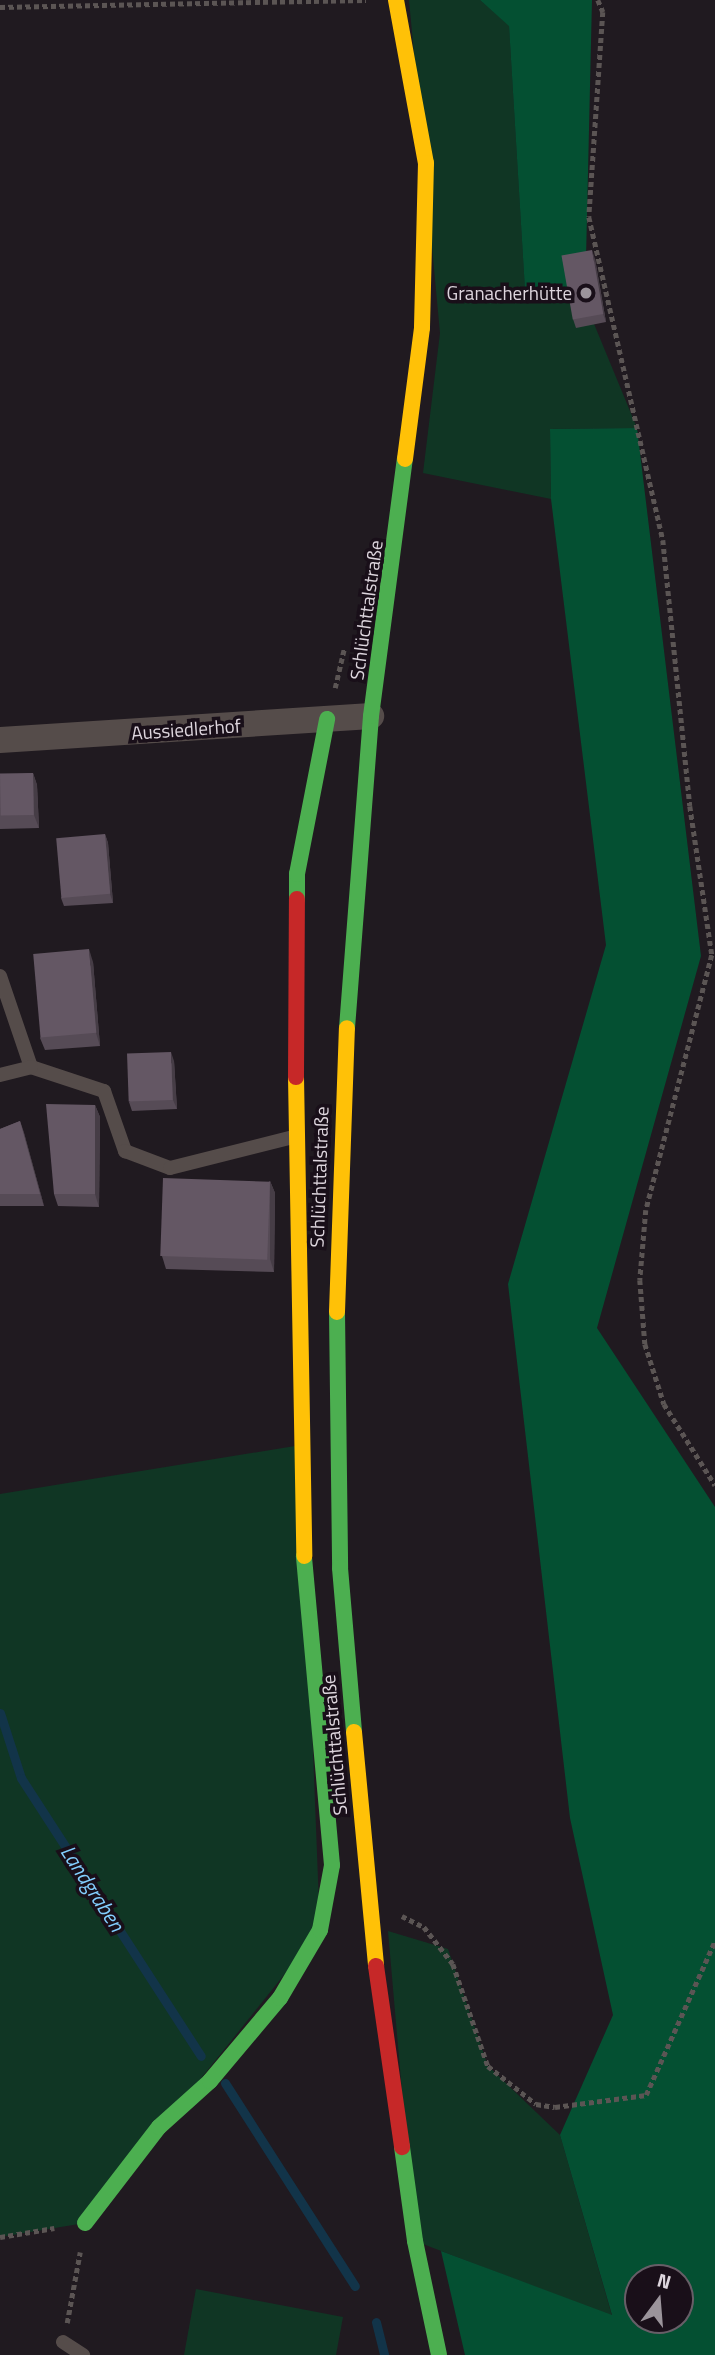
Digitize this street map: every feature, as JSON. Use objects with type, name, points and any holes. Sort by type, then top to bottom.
[{"type":"main road","name":"Schlüchttalstraße","points":[[396,0],[426,163],[422,328],[372,716],[349,975],[337,1232],[336,1386],[340,1568],[369,1915],[415,2241],[439,2355]]},
{"type":"main road","points":[[86,2223],[159,2127],[210,2081],[280,1998],[320,1930],[332,1865],[302,1532],[296,1136],[297,874],[327,719]]},
{"type":"street","name":"Aussiedlerhof","points":[[0,740],[372,716]]},
{"type":"lane","points":[[0,976],[31,1068]]},
{"type":"lane","points":[[0,1075],[31,1068],[104,1091],[125,1151],[170,1168],[296,1136]]},
{"type":"lane","points":[[63,2342],[83,2355]]},
{"type":"path","points":[[0,7],[366,0],[369,14]]},
{"type":"path","points":[[598,0],[603,12],[589,217],[663,540],[690,806],[712,955],[646,1210],[640,1280],[644,1331],[664,1404],[715,1485]]},
{"type":"path","points":[[327,719],[347,639]]},
{"type":"path","points":[[369,1915],[401,1916],[424,1927],[453,1964],[488,2066],[536,2104],[555,2107],[646,2095],[715,1941]]},
{"type":"path","points":[[0,2237],[86,2223],[63,2342]]},
{"type":"green space","points":[[409,0],[480,0],[509,25],[525,289],[585,302],[637,428],[550,429],[551,499],[423,473],[440,333]]},
{"type":"green space","points":[[480,0],[592,0],[585,302],[525,290],[509,26]]},
{"type":"green space","points":[[637,428],[701,956],[597,1328],[715,1507],[715,2355],[465,2355],[441,2251],[612,2315],[560,2135],[613,2015],[570,1818],[508,1284],[606,945],[551,499],[550,429]]},
{"type":"green space","points":[[301,1445],[320,1930],[85,2223],[0,2237],[0,1494]]},
{"type":"green space","points":[[388,1931],[448,1949],[488,2066],[560,2135],[612,2316],[415,2241]]},
{"type":"green space","points":[[196,2289],[343,2317],[336,2355],[184,2355]]},
{"type":"building","name":"Granacherhütte","points":[[592,250],[603,314],[573,319],[561,255]]},
{"type":"building","points":[[33,773],[34,815],[1,816],[0,774]]},
{"type":"building","points":[[105,834],[110,894],[61,898],[56,838]]},
{"type":"building","points":[[89,949],[96,1033],[41,1038],[33,954]]},
{"type":"building","points":[[171,1052],[173,1100],[129,1102],[127,1054]]},
{"type":"building","points":[[46,1104],[95,1105],[95,1194],[54,1194]]},
{"type":"building","points":[[20,1121],[40,1194],[0,1194],[0,1129]]},
{"type":"building","points":[[163,1178],[270,1182],[267,1260],[160,1256]]},
{"type":"waterway","name":"Landgraben","points":[[0,1713],[21,1778],[201,2056]]},
{"type":"waterway","name":"Landgraben","points":[[225,2083],[355,2286]]},
{"type":"waterway","name":"Landgraben","points":[[376,2322],[384,2355]]},
{"type":"traffic: fast","points":[[347,1028],[371,716],[405,459]]},
{"type":"traffic: fast","points":[[297,899],[297,874],[327,719]]},
{"type":"traffic: fast","points":[[337,1312],[340,1568],[354,1732]]},
{"type":"traffic: fast","points":[[85,2223],[159,2127],[210,2081],[280,1998],[320,1930],[332,1865],[304,1556]]},
{"type":"traffic: fast","points":[[402,2147],[415,2241],[439,2355]]},
{"type":"traffic: slow","points":[[396,0],[426,163],[422,328],[405,459]]},
{"type":"traffic: slow","points":[[337,1312],[347,1028]]},
{"type":"traffic: slow","points":[[296,1077],[304,1556]]},
{"type":"traffic: slow","points":[[354,1732],[376,1966]]},
{"type":"traffic: jam","points":[[296,1077],[297,899]]},
{"type":"traffic: jam","points":[[376,1966],[402,2147]]},
{"type":"place","name":"Granacherhütte","points":[[586,293]]}]
